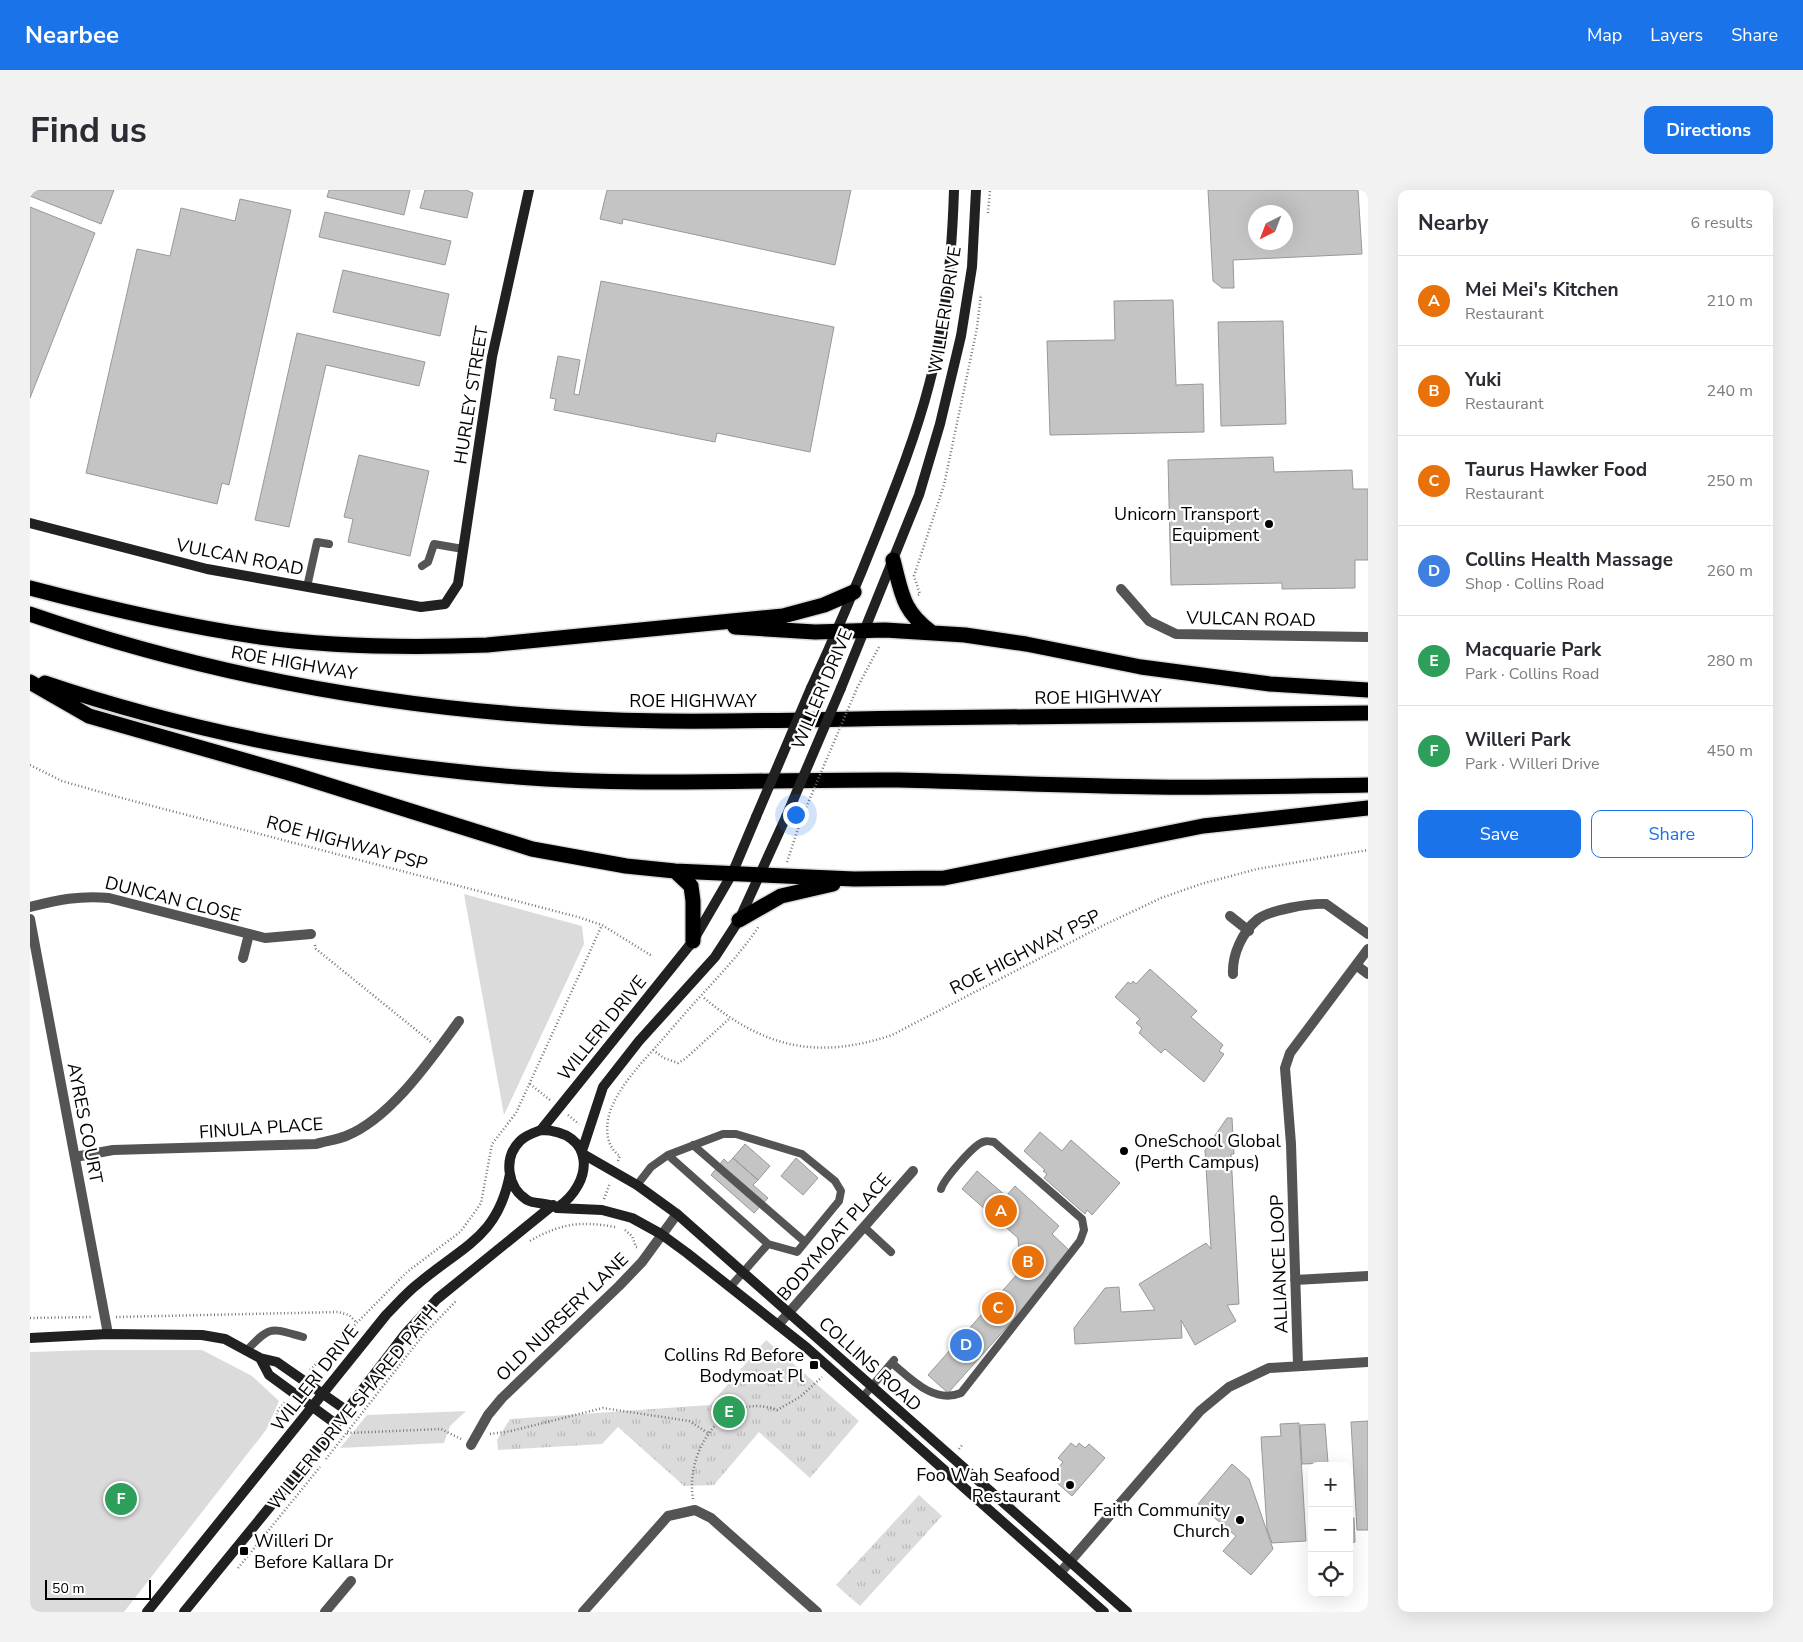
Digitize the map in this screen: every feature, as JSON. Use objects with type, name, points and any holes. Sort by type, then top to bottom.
[{"type":"highway","points":[[893,560],[904,600],[914,619],[931,632]]},
{"type":"highway","points":[[30,588],[127,613],[251,635],[366,646],[487,645],[783,616],[824,605],[854,592]]},
{"type":"highway","name":"ROE HIGHWAY","points":[[30,614],[140,648],[287,683],[436,706],[511,714],[663,721],[1368,713]]},
{"type":"highway","points":[[691,624],[836,632],[931,632],[1026,644],[1141,667],[1270,684],[1368,690]]},
{"type":"highway","points":[[30,678],[163,718],[240,735],[378,761],[517,777],[643,782],[897,780],[1156,787],[1368,785]]},
{"type":"highway","points":[[30,682],[89,716],[296,775],[532,849],[626,866],[676,871],[854,880],[944,878],[1203,826],[1368,808]]},
{"type":"highway","points":[[676,871],[691,886],[694,941]]},
{"type":"highway","points":[[739,920],[781,896],[854,880]]},
{"type":"main road","name":"HURLEY STREET","points":[[445,604],[458,584],[492,357],[529,190]]},
{"type":"main road","name":"WILLERI DRIVE","points":[[147,1612],[386,1315],[418,1283],[478,1239],[500,1210],[510,1174],[512,1154],[518,1143],[525,1136],[541,1130],[694,941],[732,874],[854,592],[914,437],[930,383],[940,330],[952,245],[954,190]]},
{"type":"main road","name":"WILLERI DRIVE","points":[[184,1612],[336,1424],[405,1334],[436,1299],[555,1207],[572,1197],[580,1184],[584,1166],[582,1153],[604,1087],[639,1041],[715,957],[739,920],[786,817],[841,688],[919,494],[940,424],[961,336],[972,267],[976,190]]},
{"type":"main road","name":"VULCAN ROAD","points":[[30,523],[207,569],[421,608],[445,604]]},
{"type":"main road","points":[[541,1130],[554,1130],[567,1135],[582,1153]]},
{"type":"main road","name":"COLLINS ROAD","points":[[582,1153],[638,1185],[677,1214],[1126,1612]]},
{"type":"main road","points":[[510,1174],[519,1193],[528,1200],[540,1205],[555,1207]]},
{"type":"main road","name":"COLLINS ROAD","points":[[555,1207],[602,1210],[632,1218],[662,1234],[731,1286],[778,1325],[1104,1612]]},
{"type":"main road","points":[[30,1338],[108,1334],[202,1335],[225,1340],[260,1358],[277,1362],[346,1410]]},
{"type":"main road","points":[[260,1358],[269,1375],[336,1424]]},
{"type":"street","name":"VULCAN ROAD","points":[[1121,588],[1149,621],[1176,634],[1368,637]]},
{"type":"street","name":"DUNCAN CLOSE","points":[[30,907],[70,897],[109,898],[264,938],[311,934]]},
{"type":"street","points":[[1233,974],[1232,960],[1239,944],[1258,919],[1274,912],[1320,904],[1332,907],[1368,934]]},
{"type":"street","points":[[1230,916],[1248,931]]},
{"type":"street","name":"AYRES COURT","points":[[30,919],[108,1334]]},
{"type":"street","name":"DUNCAN CLOSE","points":[[242,958],[249,934]]},
{"type":"street","name":"ALLIANCE LOOP","points":[[1298,1365],[1291,1144],[1285,1068],[1290,1053],[1368,949]]},
{"type":"street","points":[[1356,965],[1368,974]]},
{"type":"street","name":"FINULA PLACE","points":[[75,1157],[113,1150],[316,1144],[346,1136],[370,1122],[390,1104],[439,1048],[459,1021]]},
{"type":"street","name":"BODYMOAT PLACE","points":[[778,1325],[913,1171]]},
{"type":"street","name":"OLD NURSERY LANE","points":[[471,1444],[488,1415],[502,1398],[620,1286],[642,1262],[677,1214]]},
{"type":"street","points":[[1295,1280],[1368,1276]]},
{"type":"street","points":[[1060,1572],[1200,1410],[1234,1383],[1269,1368],[1368,1362]]},
{"type":"street","points":[[582,1612],[668,1516],[695,1510],[711,1518],[817,1612]]},
{"type":"street","points":[[325,1612],[351,1580]]},
{"type":"lane","points":[[307,587],[317,542],[329,544]]},
{"type":"lane","points":[[422,566],[428,562],[434,544],[463,550]]},
{"type":"lane","points":[[638,1185],[651,1167],[668,1155],[723,1134],[736,1134],[802,1154],[835,1181],[841,1191],[839,1201],[797,1252],[768,1244],[668,1155]]},
{"type":"lane","points":[[862,1398],[893,1361],[924,1389],[943,1396],[952,1397],[961,1393],[1080,1241],[1084,1230],[1082,1219],[994,1142],[986,1140],[978,1144],[941,1189]]},
{"type":"lane","points":[[693,1145],[805,1242]]},
{"type":"lane","points":[[864,1227],[892,1252]]},
{"type":"lane","points":[[731,1286],[768,1244]]},
{"type":"lane","points":[[247,1350],[265,1331],[275,1330],[302,1337]]},
{"type":"path","points":[[787,863],[802,816],[857,688],[881,644]]},
{"type":"path","name":"ROE HIGHWAY PSP","points":[[30,766],[62,780],[118,798],[466,886],[602,925],[652,956]]},
{"type":"path","name":"ROE HIGHWAY PSP","points":[[704,998],[729,1019],[750,1030],[789,1044],[817,1048],[841,1048],[867,1043],[892,1035],[1161,898],[1201,884],[1256,869],[1368,850]]},
{"type":"path","points":[[618,1162],[620,1156],[613,1151],[607,1134],[610,1110],[635,1069],[733,961],[761,922]]},
{"type":"path","points":[[302,1379],[407,1272],[460,1232],[480,1203],[492,1144],[516,1113],[602,925]]},
{"type":"path","points":[[311,934],[316,949],[439,1048]]},
{"type":"path","points":[[653,1050],[664,1058],[678,1063],[685,1060],[729,1019]]},
{"type":"path","points":[[603,1201],[610,1182]]},
{"type":"path","points":[[526,1244],[565,1225],[578,1223],[616,1228]]},
{"type":"path","points":[[624,1229],[632,1236],[636,1247],[640,1247]]},
{"type":"path","name":"WILLERI DRIVE SHARED PATH","points":[[234,1571],[347,1433],[424,1334],[463,1295]]},
{"type":"path","points":[[30,1318],[338,1312],[349,1314],[357,1323]]},
{"type":"path","points":[[695,1510],[691,1488],[695,1462],[708,1433],[720,1418],[748,1406],[767,1406],[777,1410],[800,1397],[824,1374]]},
{"type":"path","points":[[282,1429],[276,1420],[277,1412],[284,1403]]},
{"type":"path","points":[[347,1433],[441,1429],[471,1444],[490,1434],[511,1431],[603,1408],[689,1421],[708,1433]]},
{"type":"green space","points":[[464,894],[582,926],[584,944],[504,1115]]},
{"type":"green space","points":[[766,1340],[859,1421],[810,1478],[759,1432],[714,1485],[684,1486],[618,1427],[602,1444],[498,1450],[497,1440],[510,1419],[710,1405]]},
{"type":"green space","points":[[202,1350],[252,1376],[279,1401],[266,1430],[124,1612],[30,1612],[30,1352]]},
{"type":"green space","points":[[466,1411],[450,1426],[444,1443],[340,1448],[367,1415]]},
{"type":"green space","points":[[919,1495],[942,1516],[860,1606],[836,1585]]},
{"type":"building","points":[[30,190],[114,190],[101,224],[30,196]]},
{"type":"building","points":[[329,190],[410,190],[404,215],[327,197]]},
{"type":"building","points":[[425,190],[466,190],[473,193],[467,218],[420,208]]},
{"type":"building","points":[[607,190],[851,190],[835,265],[623,219],[622,224],[600,219]]},
{"type":"building","points":[[1208,190],[1358,190],[1362,254],[1233,260],[1234,288],[1222,288],[1213,281]]},
{"type":"building","points":[[240,199],[291,210],[229,485],[222,483],[217,504],[86,473],[137,249],[170,256],[181,208],[235,221]]},
{"type":"building","points":[[30,207],[95,233],[30,398]]},
{"type":"building","points":[[325,212],[451,241],[445,265],[319,237]]},
{"type":"building","points":[[343,270],[449,294],[440,336],[333,312]]},
{"type":"building","points":[[601,281],[834,327],[810,452],[717,433],[715,442],[554,410],[556,399],[550,398],[558,356],[580,360],[574,394],[579,395]]},
{"type":"building","points":[[1173,300],[1176,385],[1203,384],[1204,432],[1050,435],[1047,341],[1115,340],[1114,301]]},
{"type":"building","points":[[1283,321],[1286,424],[1221,426],[1218,322]]},
{"type":"building","points":[[297,333],[425,362],[419,386],[326,365],[289,527],[255,520]]},
{"type":"building","points":[[359,455],[429,471],[410,556],[348,542],[353,519],[344,517]]},
{"type":"building","name":"Unicorn Transport Equipment","points":[[1273,457],[1274,472],[1352,470],[1353,489],[1368,489],[1368,560],[1355,560],[1355,588],[1282,589],[1282,583],[1171,585],[1168,460]]},
{"type":"building","points":[[1150,969],[1197,1011],[1191,1017],[1223,1045],[1219,1051],[1224,1054],[1204,1082],[1165,1049],[1161,1053],[1139,1033],[1142,1028],[1136,1023],[1140,1019],[1115,997],[1128,982],[1131,984],[1133,981],[1136,984]]},
{"type":"building","points":[[1227,1118],[1232,1118],[1234,1154],[1231,1154],[1239,1304],[1227,1305],[1236,1321],[1195,1345],[1181,1320],[1182,1338],[1075,1344],[1074,1328],[1105,1288],[1119,1287],[1121,1312],[1155,1310],[1139,1284],[1206,1243],[1211,1249],[1205,1150]]},
{"type":"building","points":[[1040,1132],[1062,1151],[1071,1140],[1120,1183],[1092,1215],[1087,1210],[1085,1214],[1044,1178],[1047,1174],[1043,1171],[1045,1170],[1024,1151]]},
{"type":"building","points":[[745,1144],[770,1166],[758,1180],[733,1158]]},
{"type":"building","points":[[733,1158],[758,1180],[753,1185],[768,1198],[754,1213],[711,1175],[724,1159],[728,1163]]},
{"type":"building","points":[[796,1158],[818,1178],[803,1195],[781,1176]]},
{"type":"building","points":[[977,1171],[1006,1196],[1015,1186],[1059,1226],[1052,1234],[1069,1250],[1049,1273],[1051,1276],[1032,1299],[948,1393],[928,1375],[1020,1271],[1018,1238],[962,1189]]},
{"type":"building","points":[[1368,1421],[1368,1530],[1357,1530],[1351,1422]]},
{"type":"building","points":[[1299,1423],[1306,1541],[1272,1543],[1267,1529],[1261,1437],[1281,1436],[1280,1424]]},
{"type":"building","points":[[1325,1424],[1328,1462],[1308,1462],[1308,1464],[1302,1464],[1300,1425]]},
{"type":"building","points":[[1071,1443],[1076,1447],[1079,1443],[1085,1448],[1089,1444],[1105,1458],[1072,1496],[1056,1482],[1061,1476],[1056,1471],[1063,1462],[1058,1458]]},
{"type":"building","name":"Faith Community Church","points":[[1232,1464],[1249,1479],[1273,1549],[1251,1575],[1223,1551],[1236,1536],[1198,1504]]},
{"type":"building","points":[[1353,1518],[1354,1518],[1355,1542],[1353,1542]]},
{"type":"place","name":"Unicorn Transport Equipment","points":[[1269,524]]},
{"type":"place","name":"OneSchool Global (Perth Campus)","points":[[1124,1151]]},
{"type":"place","name":"Mei Mei's Kitchen","points":[[1001,1211]]},
{"type":"place","name":"Yuki","points":[[1028,1262]]},
{"type":"place","name":"Taurus Hawker Food","points":[[998,1308]]},
{"type":"place","name":"Collins Health Massage","points":[[966,1345]]},
{"type":"place","name":"Collins Rd Before Bodymoat Pl","points":[[814,1365]]},
{"type":"place","name":"Macquarie Park","points":[[729,1412]]},
{"type":"place","name":"Foo Wah Seafood Restaurant","points":[[1070,1485]]},
{"type":"place","name":"Willeri Park","points":[[121,1499]]},
{"type":"place","name":"Faith Community Church","points":[[1240,1520]]},
{"type":"place","name":"Willeri Dr Before Kallara Dr","points":[[244,1551]]}]
